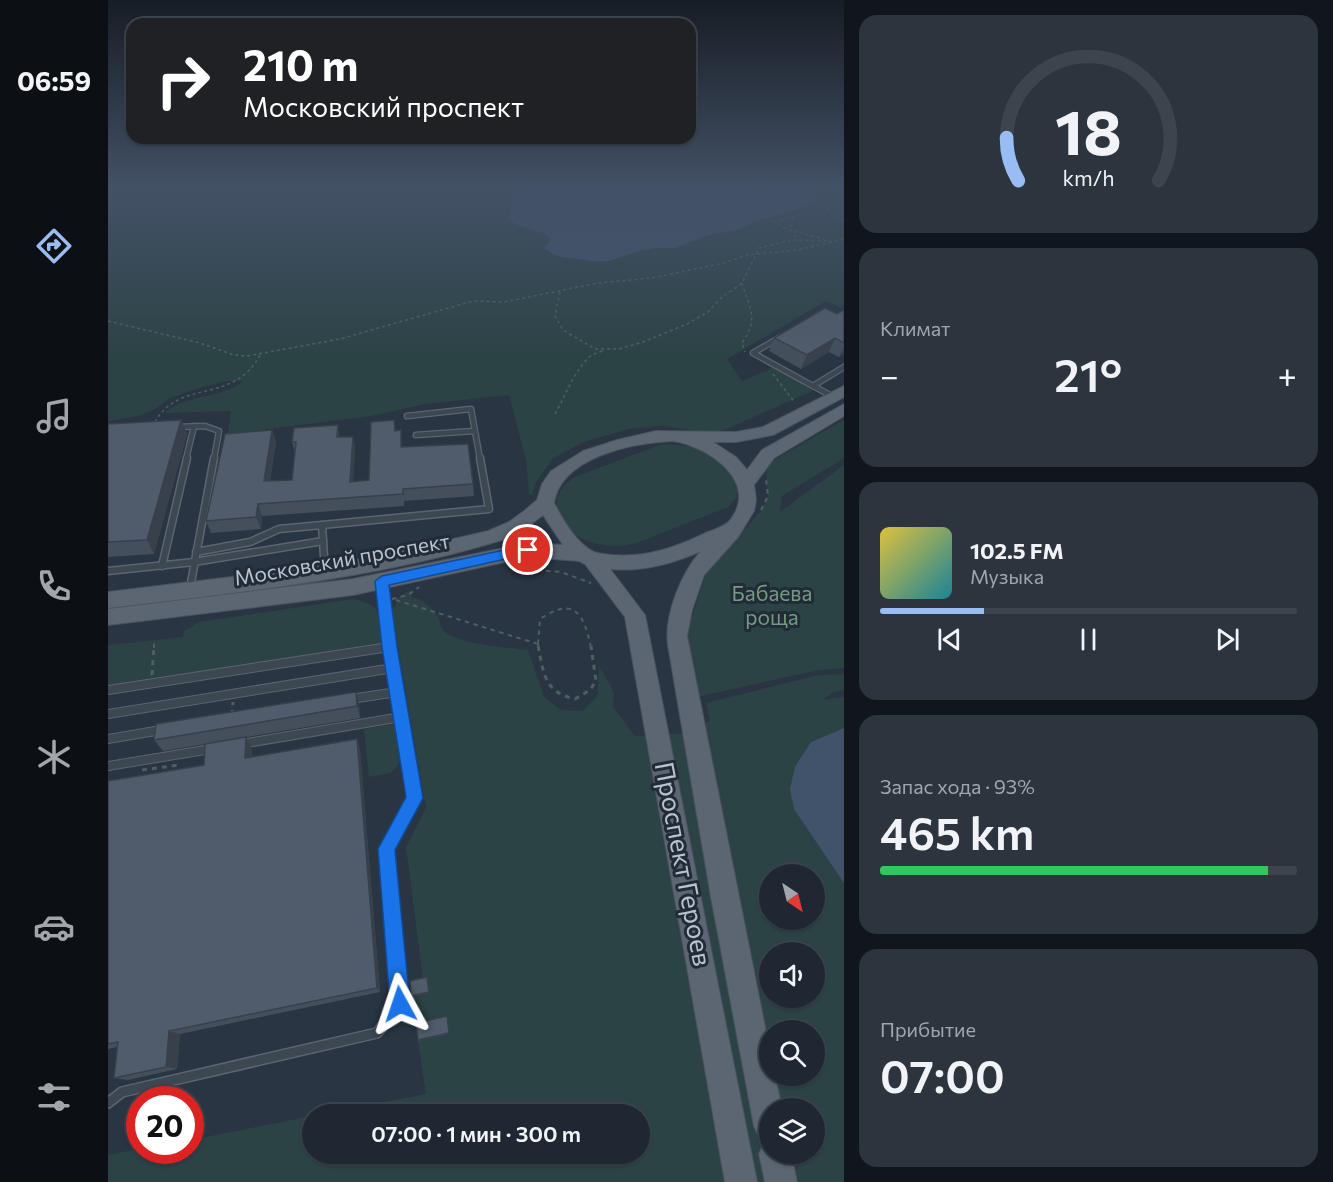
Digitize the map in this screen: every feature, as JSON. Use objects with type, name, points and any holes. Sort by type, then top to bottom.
[{"type":"main road","points":[[683,437],[709,447],[734,464],[746,483],[748,495],[746,513],[735,527],[690,549],[664,558],[635,564],[588,557],[557,525],[544,503],[547,488],[565,468],[605,449],[645,439],[683,437],[736,437],[767,431],[841,399]]},
{"type":"main road","points":[[746,483],[768,454],[841,399]]},
{"type":"main road","name":"Московский проспект","points":[[108,600],[325,572],[406,557],[505,532],[527,519],[544,503]]},
{"type":"main road","name":"Проспект Героев","points":[[735,527],[696,570],[677,631],[725,913],[764,1098]]},
{"type":"main road","name":"Московский проспект","points":[[108,617],[173,611],[382,581],[528,550],[588,557]]},
{"type":"main road","name":"Проспект Героев","points":[[588,557],[635,615],[741,1182]]},
{"type":"main road","points":[[777,1164],[781,1182]]},
{"type":"lane","points":[[789,332],[753,353],[841,399]]},
{"type":"lane","points":[[813,386],[844,367]]},
{"type":"lane","points":[[196,552],[249,542],[279,529],[489,509],[471,409],[407,416]]},
{"type":"lane","points":[[162,566],[194,426]]},
{"type":"lane","points":[[154,429],[208,426],[215,427],[219,431],[189,591]]},
{"type":"lane","points":[[416,435],[474,431]]},
{"type":"lane","points":[[322,525],[325,572]]},
{"type":"lane","points":[[108,571],[194,562],[323,541]]},
{"type":"lane","points":[[108,1103],[122,1092],[377,1033],[400,1004],[386,849],[414,798],[389,647],[382,581]]},
{"type":"lane","points":[[108,690],[389,647]]},
{"type":"lane","points":[[108,714],[393,669]]},
{"type":"lane","points":[[338,701],[397,692]]},
{"type":"lane","points":[[232,746],[401,717]]},
{"type":"lane","points":[[108,739],[167,729]]},
{"type":"lane","points":[[108,766],[220,747]]},
{"type":"path","points":[[560,292],[555,316],[563,330],[595,349],[619,349],[687,324],[708,312],[742,283],[759,248],[771,244]]},
{"type":"path","points":[[108,321],[200,343],[234,355],[260,355],[271,350],[358,335],[473,301],[504,302],[611,281],[652,278],[757,254],[798,250],[823,244]]},
{"type":"path","points":[[555,414],[572,385],[572,378],[589,356],[608,349]]},
{"type":"path","points":[[154,429],[156,417],[171,402],[243,379],[255,367],[260,355]]},
{"type":"path","points":[[501,568],[549,568],[577,576],[599,589]]},
{"type":"path","points":[[384,601],[408,595],[420,586]]},
{"type":"path","points":[[393,599],[538,644]]},
{"type":"path","points":[[558,607],[569,607],[578,611],[585,619],[589,629],[596,681],[591,688],[575,699],[564,698],[554,692],[547,685],[538,644],[540,619],[548,612],[558,607]]},
{"type":"green space","points":[[108,244],[547,244],[544,248],[561,257],[600,262],[639,251],[676,248],[686,244],[844,244],[844,305],[841,306],[844,309],[826,301],[727,359],[742,381],[777,366],[813,391],[724,430],[706,432],[662,426],[629,429],[583,442],[552,459],[536,482],[532,495],[529,494],[526,460],[509,395],[425,404],[371,416],[228,434],[231,411],[165,413],[184,402],[226,390],[243,381],[225,381],[170,398],[157,408],[139,416],[108,421]]},
{"type":"green space","name":"Бабаева роща","points":[[844,420],[844,458],[782,496],[780,512],[844,465],[844,668],[819,670],[697,697],[687,633],[706,573],[760,512],[768,496],[766,469],[774,460]]},
{"type":"green space","points":[[662,444],[697,447],[727,462],[740,485],[737,497],[728,507],[632,544],[610,546],[599,544],[588,541],[569,530],[562,521],[557,505],[558,495],[567,483],[575,477]]},
{"type":"green space","points":[[411,590],[412,597],[420,600],[435,612],[442,629],[458,639],[528,650],[544,697],[561,710],[583,711],[598,695],[599,666],[614,692],[613,707],[635,736],[686,733],[710,721],[706,703],[819,675],[844,674],[844,690],[834,692],[822,700],[844,697],[844,728],[811,742],[844,883],[844,1182],[108,1182],[108,1155],[126,1152],[126,1164],[204,1164],[204,1137],[302,1118],[302,1164],[650,1164],[650,1104],[374,1104],[426,1094],[418,1041],[449,1033],[447,1017],[415,1024],[412,997],[429,993],[423,979],[406,847],[426,808],[392,611],[400,596]]},
{"type":"green space","points":[[353,599],[376,608],[384,643],[108,686],[108,645],[183,637],[184,631],[199,622]]},
{"type":"green space","points":[[395,724],[399,764],[391,773],[369,777],[364,729]]},
{"type":"water","points":[[547,244],[686,244],[676,248],[639,251],[600,262],[561,257],[544,248]]},
{"type":"water","points":[[844,728],[844,883],[794,809],[790,789],[795,767],[811,742]]},
{"type":"building","points":[[825,308],[837,314],[844,310],[844,343],[835,338],[807,355],[774,338]]},
{"type":"building","points":[[181,420],[147,540],[108,542],[108,424]]},
{"type":"building","points":[[394,420],[395,431],[401,430],[401,447],[468,444],[473,484],[403,489],[403,494],[258,504],[256,517],[206,521],[225,434],[272,430],[264,481],[292,480],[296,442],[292,442],[294,428],[338,425],[337,437],[353,437],[350,482],[369,480],[371,422]]},
{"type":"building","points":[[356,692],[357,706],[154,740],[156,724]]},
{"type":"building","points":[[246,737],[245,758],[357,739],[377,988],[169,1031],[166,1067],[114,1078],[118,1042],[108,1044],[108,781],[204,765],[205,744]]},
{"type":"building","points":[[427,977],[429,992],[411,996],[410,981]]},
{"type":"building","points":[[447,1016],[449,1033],[418,1040],[416,1023]]},
{"type":"route","points":[[400,1004],[386,849],[414,798],[389,647],[382,581],[528,550]]}]
